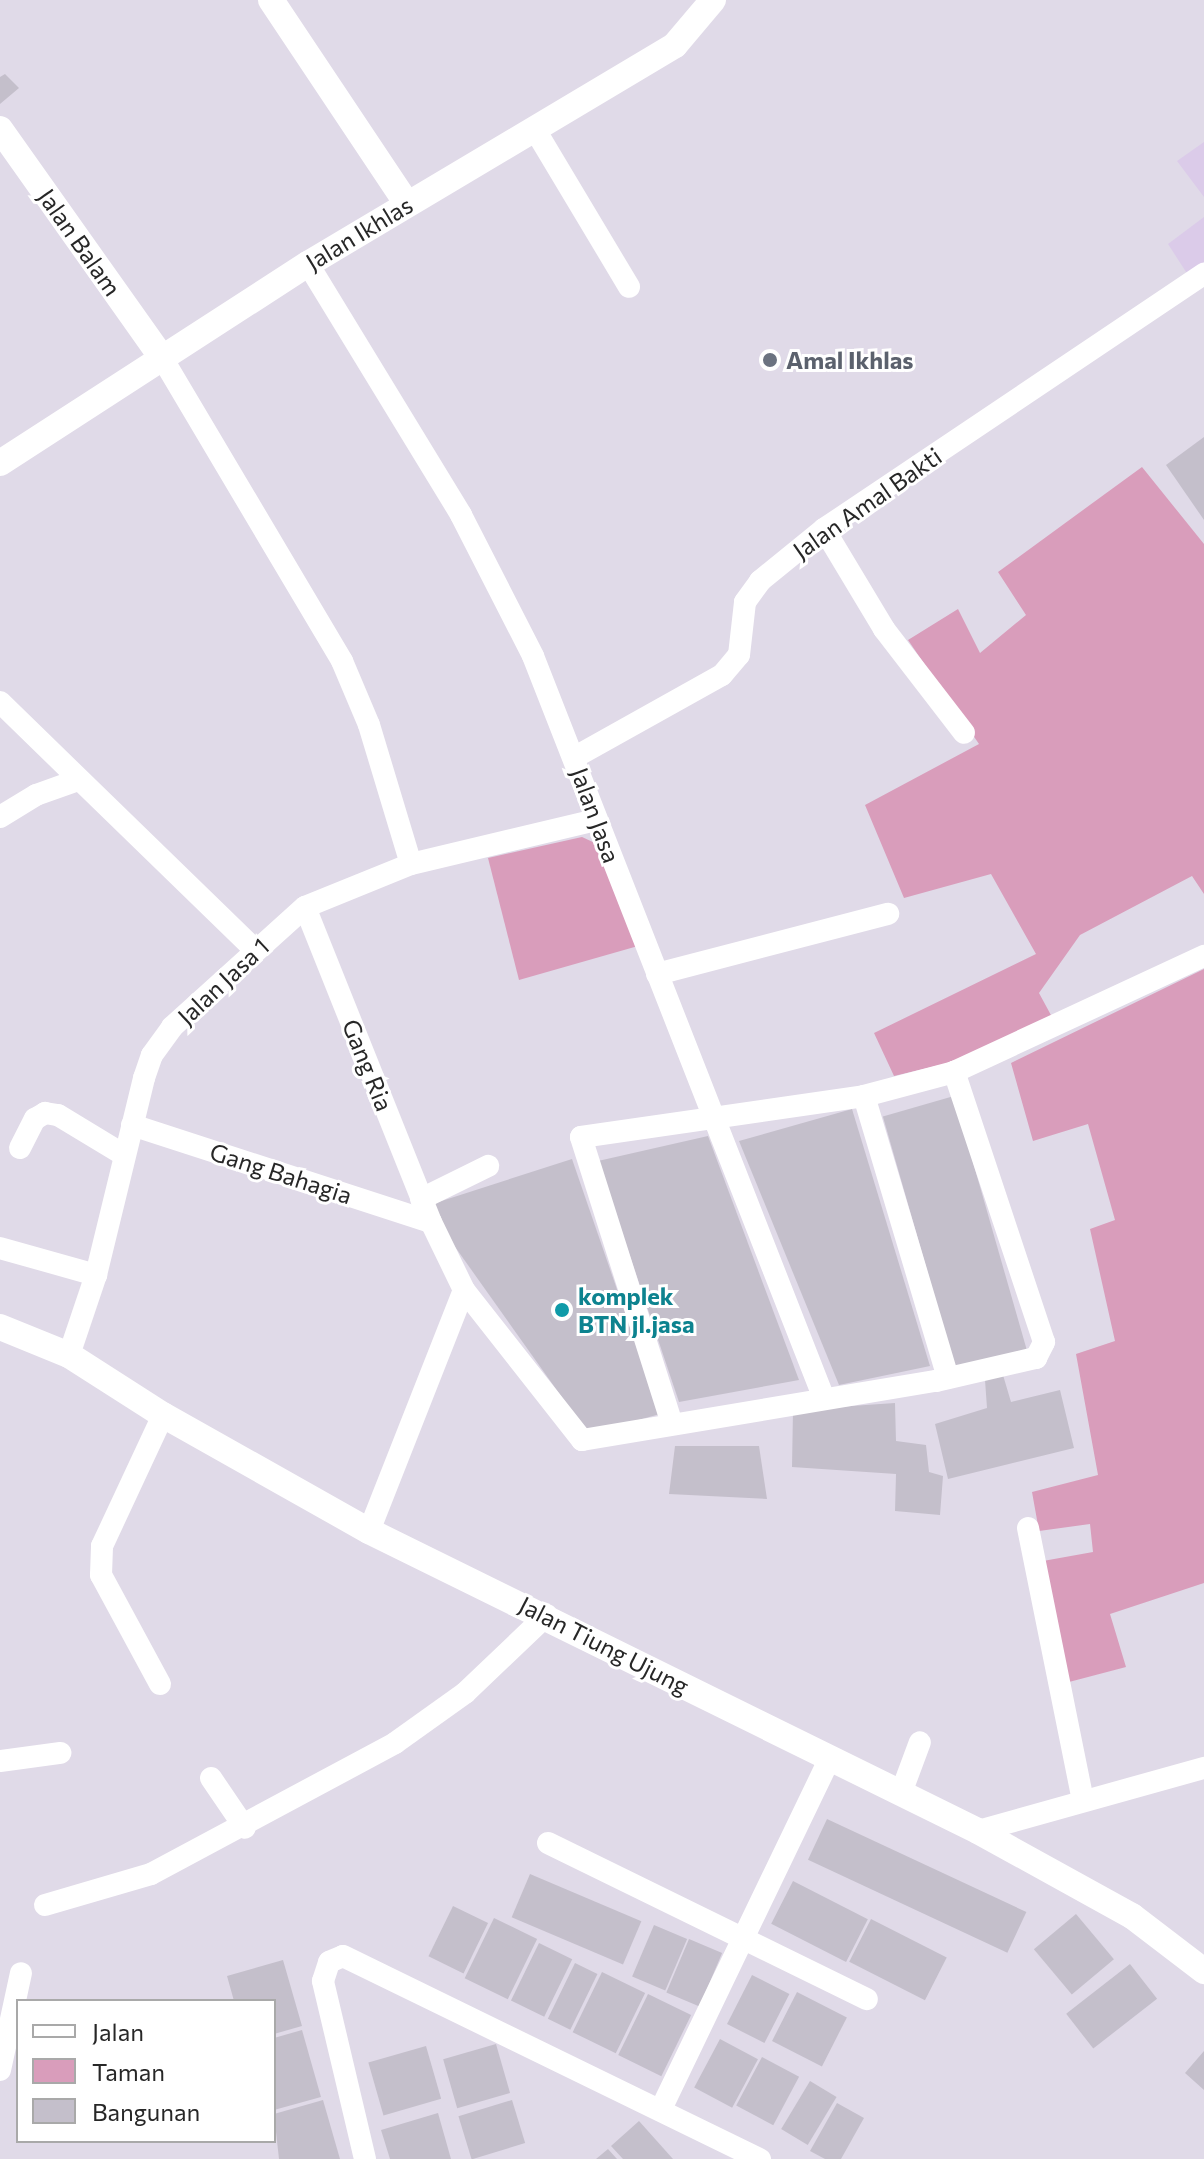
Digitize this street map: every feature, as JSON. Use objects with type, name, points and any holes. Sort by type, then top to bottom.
[{"type":"street","points":[[271,0],[407,204]]},
{"type":"street","name":"Jalan Ikhlas","points":[[0,463],[161,356],[308,264],[675,45],[713,0]]},
{"type":"street","points":[[534,128],[629,287]]},
{"type":"street","name":"Jalan Balam","points":[[0,129],[161,356]]},
{"type":"street","name":"Jalan Jasa","points":[[308,264],[461,515],[533,656],[823,1396]]},
{"type":"street","name":"Jalan Amal Bakti","points":[[575,757],[722,675],[742,646],[745,602],[760,581],[824,529],[1204,274]]},
{"type":"street","points":[[161,356],[342,661],[369,725],[411,864]]},
{"type":"street","points":[[824,529],[884,629],[964,733]]},
{"type":"street","points":[[0,702],[255,950]]},
{"type":"street","points":[[0,817],[36,795],[78,780]]},
{"type":"street","name":"Jalan Jasa 1","points":[[69,1355],[96,1275],[124,1155],[152,1055],[172,1027],[305,907],[411,864],[596,820]]},
{"type":"street","name":"Gang Ria","points":[[305,907],[421,1199],[464,1290],[573,1435],[594,1440],[823,1396],[948,1378],[1036,1358],[1044,1342],[954,1072]]},
{"type":"street","points":[[657,974],[888,914]]},
{"type":"street","points":[[672,1424],[581,1137],[864,1096],[954,1072],[1204,956]]},
{"type":"street","points":[[864,1096],[948,1378]]},
{"type":"street","points":[[20,1148],[35,1119],[45,1113],[58,1115],[124,1155]]},
{"type":"street","name":"Gang Bahagia","points":[[132,1125],[431,1222]]},
{"type":"street","points":[[421,1199],[488,1166]]},
{"type":"street","points":[[0,1248],[96,1275]]},
{"type":"street","points":[[369,1531],[464,1290]]},
{"type":"street","name":"Jalan Tiung Ujung","points":[[0,1327],[69,1355],[163,1415],[369,1531],[547,1615],[829,1760],[978,1831],[1132,1916],[1204,1971]]},
{"type":"street","points":[[160,1684],[101,1575],[102,1546],[163,1415]]},
{"type":"street","points":[[1028,1528],[1083,1801]]},
{"type":"street","points":[[45,1905],[151,1874],[245,1828],[438,1715],[547,1615]]},
{"type":"street","points":[[901,1793],[920,1742]]},
{"type":"street","points":[[0,1761],[60,1753]]},
{"type":"street","points":[[661,2109],[829,1760]]},
{"type":"street","points":[[978,1831],[1204,1768]]},
{"type":"street","points":[[211,1778],[245,1828]]},
{"type":"street","points":[[548,1843],[867,1999]]},
{"type":"street","points":[[365,2159],[323,1981],[329,1962],[343,1956],[760,2159]]},
{"type":"street","points":[[0,2070],[21,1973]]},
{"type":"shaded area","points":[[1204,142],[1204,197],[1177,161]]},
{"type":"shaded area","points":[[1204,217],[1204,262],[1188,275],[1168,244]]},
{"type":"green space","points":[[1142,467],[1204,544],[1204,894],[1192,876],[1080,935],[1039,993],[1052,1017],[961,1060],[894,1076],[874,1033],[1036,954],[991,874],[904,898],[865,805],[979,744],[908,640],[958,609],[980,653],[1026,615],[998,572]]},
{"type":"green space","points":[[582,837],[595,843],[638,946],[519,980],[488,858]]},
{"type":"green space","points":[[1204,969],[1204,1583],[1110,1614],[1126,1667],[1069,1682],[1043,1561],[1093,1552],[1090,1524],[1039,1531],[1032,1492],[1098,1475],[1076,1354],[1115,1341],[1090,1229],[1115,1220],[1088,1124],[1033,1141],[1011,1063]]},
{"type":"building","points":[[5,74],[19,88],[0,104],[0,77]]},
{"type":"building","points":[[1204,437],[1204,520],[1166,465]]},
{"type":"building","points":[[954,1096],[1027,1351],[956,1371],[883,1116]]},
{"type":"building","points":[[852,1109],[930,1366],[839,1385],[739,1141]]},
{"type":"building","name":"komplek BTN jl.jasa","points":[[708,1136],[799,1380],[679,1402],[598,1161]]},
{"type":"building","name":"komplek BTN jl.jasa","points":[[572,1159],[660,1414],[588,1434],[426,1206]]},
{"type":"building","points":[[1003,1375],[1011,1402],[1060,1390],[1074,1448],[948,1479],[935,1424],[987,1408],[985,1380]]},
{"type":"building","points":[[895,1403],[896,1441],[926,1445],[929,1472],[943,1476],[940,1515],[895,1511],[896,1474],[792,1467],[793,1410]]},
{"type":"building","points":[[675,1446],[759,1446],[767,1499],[669,1494]]},
{"type":"building","points":[[827,1819],[1026,1912],[1007,1953],[808,1860]]},
{"type":"building","points":[[530,1874],[641,1921],[623,1965],[512,1917]]},
{"type":"building","points":[[793,1881],[868,1919],[846,1962],[771,1924]]},
{"type":"building","points":[[453,1906],[488,1923],[464,1973],[428,1956]]},
{"type":"building","points":[[1076,1914],[1114,1959],[1072,1995],[1034,1949]]},
{"type":"building","points":[[494,1918],[537,1939],[508,1999],[465,1978]]},
{"type":"building","points":[[871,1919],[947,1958],[925,2000],[849,1962]]},
{"type":"building","points":[[654,1925],[687,1939],[665,1991],[632,1977]]},
{"type":"building","points":[[689,1939],[722,1953],[699,2006],[666,1992]]},
{"type":"building","points":[[539,1943],[572,1959],[544,2017],[511,2001]]},
{"type":"building","points":[[283,1960],[302,2026],[276,2033],[276,1999],[233,1999],[227,1976]]},
{"type":"building","points":[[575,1963],[597,1974],[570,2030],[548,2019]]},
{"type":"building","points":[[1130,1964],[1157,1999],[1093,2049],[1066,2014]]},
{"type":"building","points":[[602,1972],[645,1993],[616,2053],[573,2032]]},
{"type":"building","points":[[752,1975],[789,1994],[764,2043],[727,2024]]},
{"type":"building","points":[[797,1992],[847,2017],[822,2066],[772,2041]]},
{"type":"building","points":[[648,1994],[691,2015],[661,2076],[618,2055]]},
{"type":"building","points":[[302,2030],[321,2097],[276,2109],[276,2037]]},
{"type":"building","points":[[720,2039],[758,2059],[732,2108],[694,2088]]},
{"type":"building","points":[[496,2044],[510,2093],[457,2108],[443,2059]]},
{"type":"building","points":[[426,2046],[441,2099],[383,2115],[368,2063]]},
{"type":"building","points":[[1204,2051],[1204,2090],[1185,2073]]},
{"type":"building","points":[[762,2057],[799,2077],[773,2125],[736,2106]]},
{"type":"building","points":[[810,2081],[837,2097],[808,2145],[781,2129]]},
{"type":"building","points":[[323,2100],[340,2159],[279,2159],[276,2113]]},
{"type":"building","points":[[512,2100],[525,2143],[471,2159],[458,2116]]},
{"type":"building","points":[[837,2103],[864,2118],[841,2159],[825,2159],[810,2151]]},
{"type":"building","points":[[438,2113],[451,2159],[390,2159],[381,2130]]},
{"type":"building","points":[[639,2121],[673,2159],[623,2159],[611,2146]]},
{"type":"building","points":[[608,2149],[617,2159],[596,2159]]},
{"type":"place","name":"Amal Ikhlas","points":[[770,360]]},
{"type":"place","name":"komplek BTN jl.jasa","points":[[562,1310]]}]
